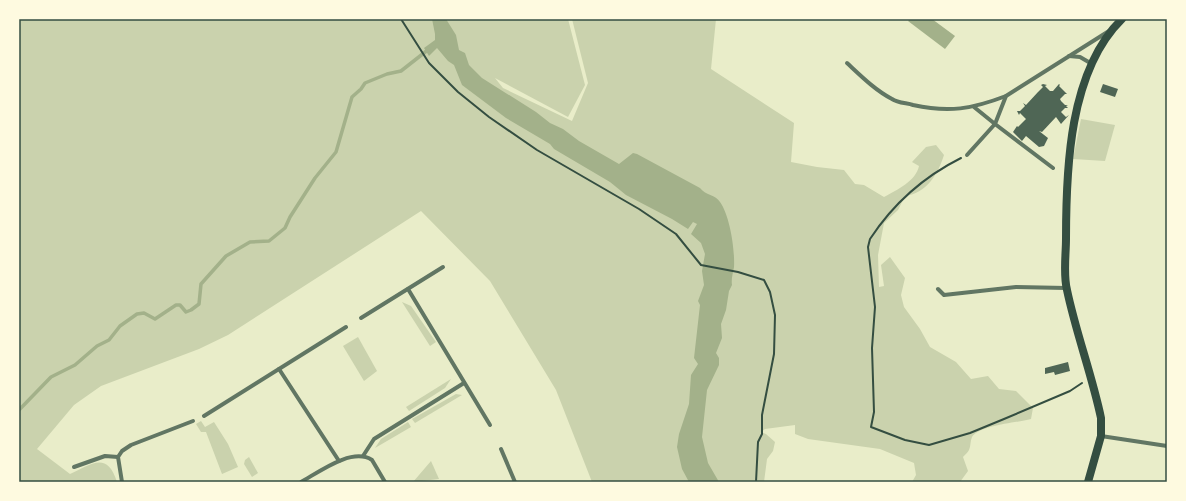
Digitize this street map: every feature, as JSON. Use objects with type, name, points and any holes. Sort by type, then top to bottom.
[{"type":"main road","points":[[1088,482],[1101,436],[1101,418],[1066,288],[1067,167],[1081,95],[1092,64],[1111,30],[1122,19]]},
{"type":"street","points":[[847,63],[874,87],[894,100],[941,110],[974,107],[1006,96],[1111,30]]},
{"type":"street","points":[[1068,56],[1080,57],[1092,64]]},
{"type":"street","points":[[967,155],[995,124],[1006,96]]},
{"type":"street","points":[[974,107],[1053,168]]},
{"type":"street","points":[[361,318],[443,267]]},
{"type":"street","points":[[938,289],[944,295],[1016,287],[1066,288]]},
{"type":"street","points":[[408,289],[490,425]]},
{"type":"street","points":[[204,416],[346,327]]},
{"type":"street","points":[[279,369],[339,462]]},
{"type":"street","points":[[364,456],[374,439],[464,383]]},
{"type":"street","points":[[122,482],[118,458],[122,451],[131,445],[193,422]]},
{"type":"street","points":[[1101,436],[1167,446]]},
{"type":"street","points":[[501,449],[515,482]]},
{"type":"street","points":[[74,467],[105,456],[118,458]]},
{"type":"street","points":[[301,482],[349,457],[364,456],[372,460],[385,482]]},
{"type":"path","points":[[401,19],[416,45],[429,63],[458,92],[489,117],[537,150],[639,209],[676,234],[701,264],[738,272],[764,280],[770,292],[775,316],[774,354],[762,415],[762,434],[758,442],[756,482]]},
{"type":"path","points":[[967,155],[943,167],[902,198],[870,239],[868,246],[875,307],[872,348],[874,412],[871,427],[905,440],[929,445],[1004,419],[1070,391],[1081,384]]},
{"type":"shaded area","points":[[19,19],[568,19],[585,85],[568,117],[495,78],[503,88],[572,121],[588,83],[572,19],[716,19],[711,69],[794,123],[791,162],[844,170],[855,184],[864,185],[884,197],[910,181],[919,166],[912,162],[926,147],[936,145],[944,155],[935,176],[930,182],[920,191],[905,196],[898,210],[884,223],[878,255],[879,287],[884,286],[881,265],[890,257],[905,278],[901,295],[904,307],[920,329],[930,347],[956,362],[971,379],[988,376],[999,389],[1016,391],[1033,408],[1031,419],[990,427],[976,433],[972,437],[969,450],[963,457],[968,471],[960,482],[912,482],[916,475],[914,463],[880,449],[808,439],[795,434],[795,425],[765,429],[761,432],[766,434],[775,442],[773,451],[767,459],[764,482],[592,482],[556,390],[490,281],[421,211],[228,335],[199,349],[101,386],[74,405],[37,449],[70,474],[92,464],[104,463],[109,466],[117,482],[19,482]]},
{"type":"shaded area","points":[[432,19],[446,19],[456,35],[459,50],[465,53],[469,65],[482,78],[536,112],[550,123],[563,129],[579,141],[619,164],[633,153],[637,154],[700,188],[716,198],[724,208],[731,233],[734,252],[734,267],[732,285],[729,291],[726,310],[721,324],[722,338],[716,353],[719,358],[719,365],[707,390],[702,437],[708,463],[719,482],[689,482],[682,469],[677,447],[679,434],[689,404],[691,375],[698,364],[694,358],[700,305],[698,301],[704,285],[702,271],[705,254],[701,243],[691,234],[697,224],[693,222],[688,229],[626,195],[610,182],[554,149],[550,144],[506,118],[462,85],[454,65],[448,61],[437,48],[429,56],[424,48],[435,40]]},
{"type":"shaded area","points":[[910,19],[932,19],[955,36],[945,49],[908,21]]},
{"type":"shaded area","points":[[1081,119],[1115,125],[1105,161],[1073,159]]},
{"type":"shaded area","points":[[402,302],[411,306],[436,342],[430,346]]},
{"type":"shaded area","points":[[358,337],[377,371],[364,381],[343,346]]},
{"type":"shaded area","points":[[451,379],[445,388],[409,411],[406,407]]},
{"type":"shaded area","points":[[456,394],[462,395],[415,423],[412,419]]},
{"type":"shaded area","points":[[201,421],[205,427],[214,422],[228,444],[238,467],[222,474],[206,432],[201,432],[196,424]]},
{"type":"shaded area","points":[[408,422],[411,427],[375,448],[381,439]]},
{"type":"shaded area","points":[[249,457],[258,473],[252,477],[244,464],[245,460]]},
{"type":"shaded area","points":[[431,461],[439,479],[413,482]]},
{"type":"building","points":[[1059,84],[1060,85],[1059,86],[1067,94],[1060,99],[1065,105],[1068,105],[1066,106],[1068,108],[1065,108],[1061,112],[1066,117],[1069,115],[1061,124],[1056,117],[1042,132],[1039,131],[1048,138],[1044,146],[1039,147],[1026,136],[1022,141],[1013,132],[1017,126],[1018,127],[1026,119],[1020,113],[1019,115],[1017,111],[1020,111],[1025,106],[1023,103],[1026,105],[1043,87],[1041,85],[1047,85],[1045,86],[1050,91],[1053,91]]},
{"type":"building","points":[[1103,84],[1118,89],[1115,97],[1100,92]]},
{"type":"building","points":[[1068,362],[1070,371],[1055,375],[1054,372],[1045,374],[1045,368]]},
{"type":"waterway","points":[[19,410],[51,377],[75,365],[97,346],[109,340],[120,326],[137,314],[144,313],[155,319],[176,305],[180,305],[186,312],[199,304],[201,284],[226,256],[250,242],[269,241],[285,228],[290,217],[315,178],[336,152],[352,97],[365,83],[387,74],[401,71],[429,49]]}]
